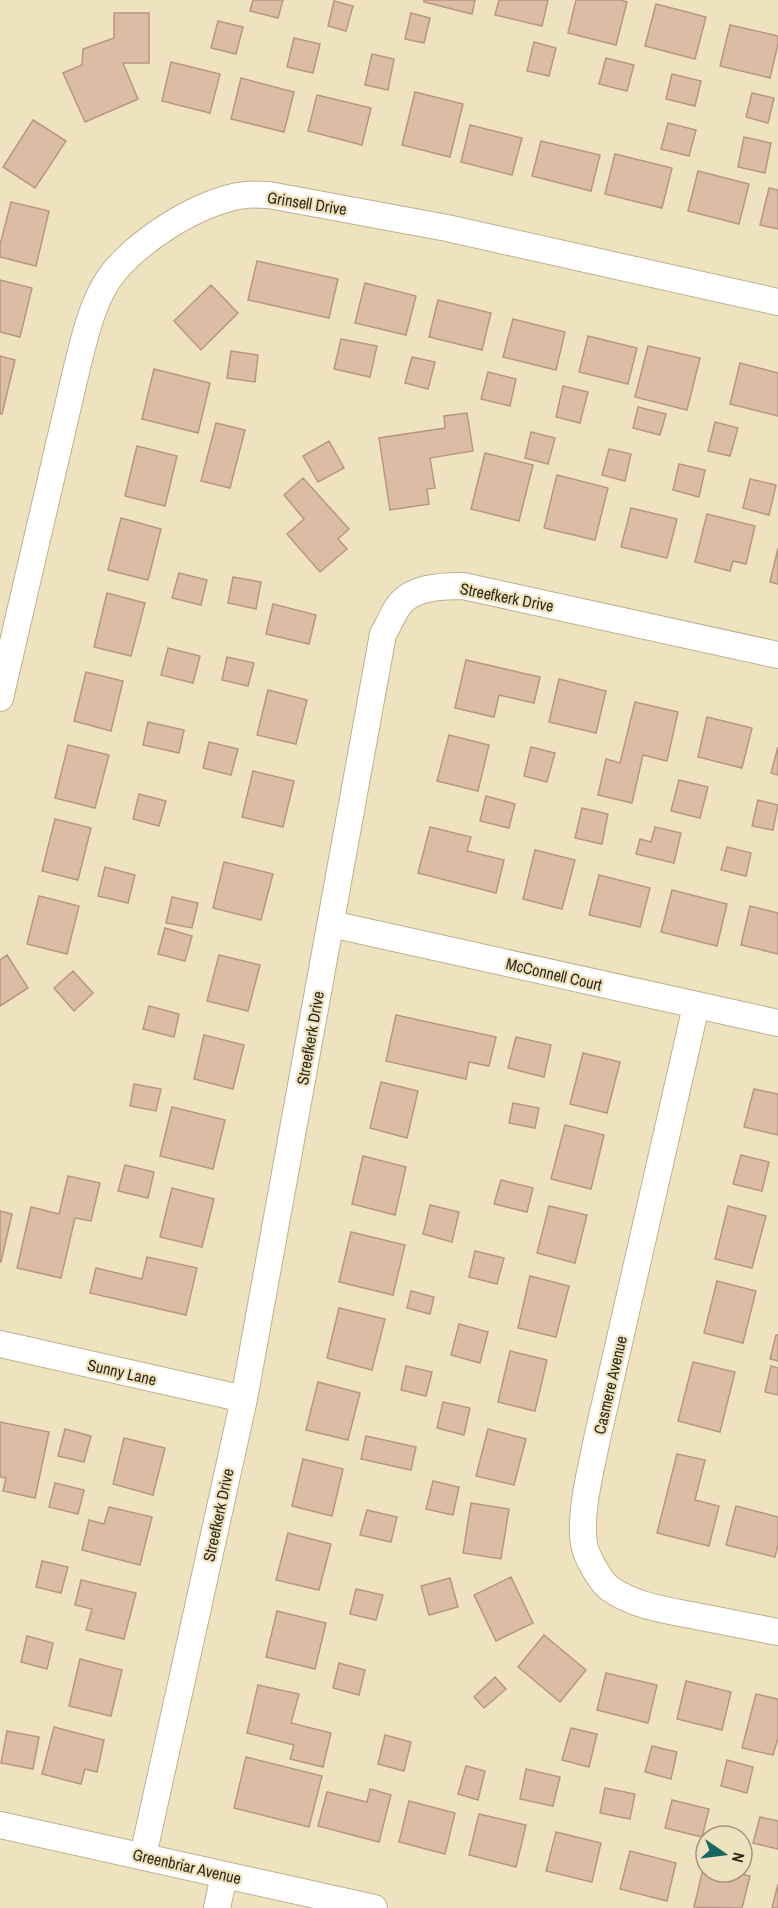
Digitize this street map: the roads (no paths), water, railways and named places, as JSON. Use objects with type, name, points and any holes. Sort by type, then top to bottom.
[{"type":"street","name":"Grinsell Drive","points":[[0,698],[92,310],[106,283],[122,261],[149,239],[208,204],[245,195],[269,195],[447,228],[778,302]]},
{"type":"street","name":"Streefkerk Drive","points":[[143,1856],[244,1399],[383,634],[398,606],[415,593],[436,586],[463,586],[778,655]]},
{"type":"street","name":"McConnell Court","points":[[331,924],[778,1023]]},
{"type":"street","name":"Casmere Avenue","points":[[696,1006],[597,1439],[586,1495],[584,1545],[595,1569],[608,1587],[632,1600],[664,1610],[778,1632]]},
{"type":"street","name":"Sunny Lane","points":[[0,1344],[244,1399]]},
{"type":"street","name":"Greenbriar Avenue","points":[[0,1825],[374,1908]]},
{"type":"street","points":[[217,1908],[224,1875]]}]
